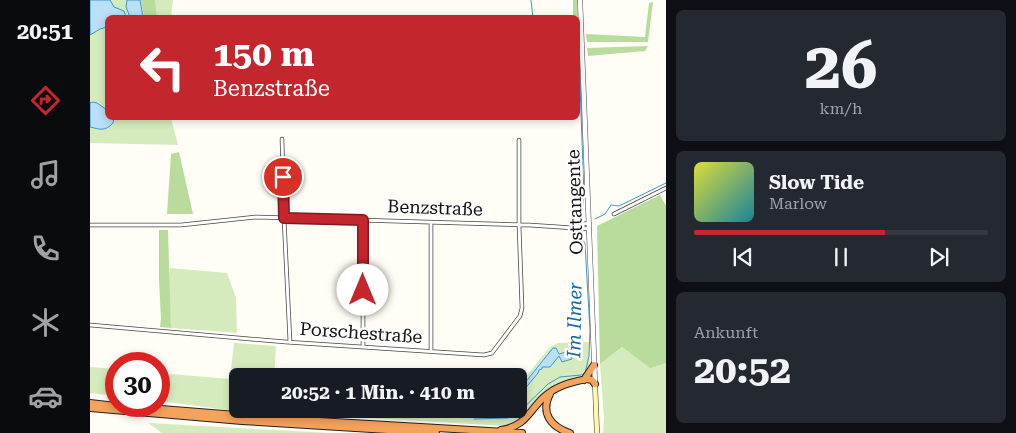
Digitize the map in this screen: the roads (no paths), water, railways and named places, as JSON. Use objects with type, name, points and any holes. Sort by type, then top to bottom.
[{"type":"highway","points":[[584,380],[594,365]]},
{"type":"highway","points":[[490,431],[520,424],[529,416],[541,400],[564,384],[590,379],[595,384]]},
{"type":"highway","points":[[576,382],[595,384]]},
{"type":"highway","points":[[552,391],[546,404],[546,415],[554,426],[570,433]]},
{"type":"highway","points":[[90,403],[105,405]]},
{"type":"highway","points":[[90,408],[242,421],[436,433]]},
{"type":"highway","points":[[170,410],[301,420],[522,433]]},
{"type":"main road","name":"Osttangente","points":[[595,384],[597,433]]},
{"type":"street","name":"Osttangente","points":[[580,0],[595,384]]},
{"type":"street","points":[[282,139],[290,342]]},
{"type":"street","points":[[519,140],[519,225]]},
{"type":"street","points":[[614,214],[666,188]]},
{"type":"street","name":"Benzstraße","points":[[90,225],[181,225],[249,217],[589,226]]},
{"type":"street","points":[[362,347],[363,220]]},
{"type":"street","points":[[431,223],[431,351]]},
{"type":"street","name":"Porschestraße","points":[[90,325],[290,342],[489,354],[496,349],[520,316],[522,308],[519,225]]},
{"type":"water","points":[[90,0],[110,0],[114,7],[124,11],[125,15],[105,15],[105,28],[90,35]]},
{"type":"water","points":[[127,0],[140,0],[143,15],[129,15],[126,7]]},
{"type":"water","points":[[90,103],[97,103],[105,109],[105,120],[114,120],[113,123],[107,128],[102,129],[90,127]]},
{"type":"water","points":[[553,348],[556,348],[559,354],[570,351],[572,359],[562,362],[559,356],[550,367],[542,367],[527,386],[527,380]]},
{"type":"waterway","points":[[531,0],[533,15]]},
{"type":"waterway","points":[[579,218],[582,212],[584,196],[580,84]]},
{"type":"waterway","points":[[595,219],[605,214],[611,205],[619,206],[666,183]]},
{"type":"waterway","name":"Im Ilmer","points":[[474,419],[515,416],[548,384],[560,377],[585,373],[589,356],[590,331],[585,244],[579,232]]}]
